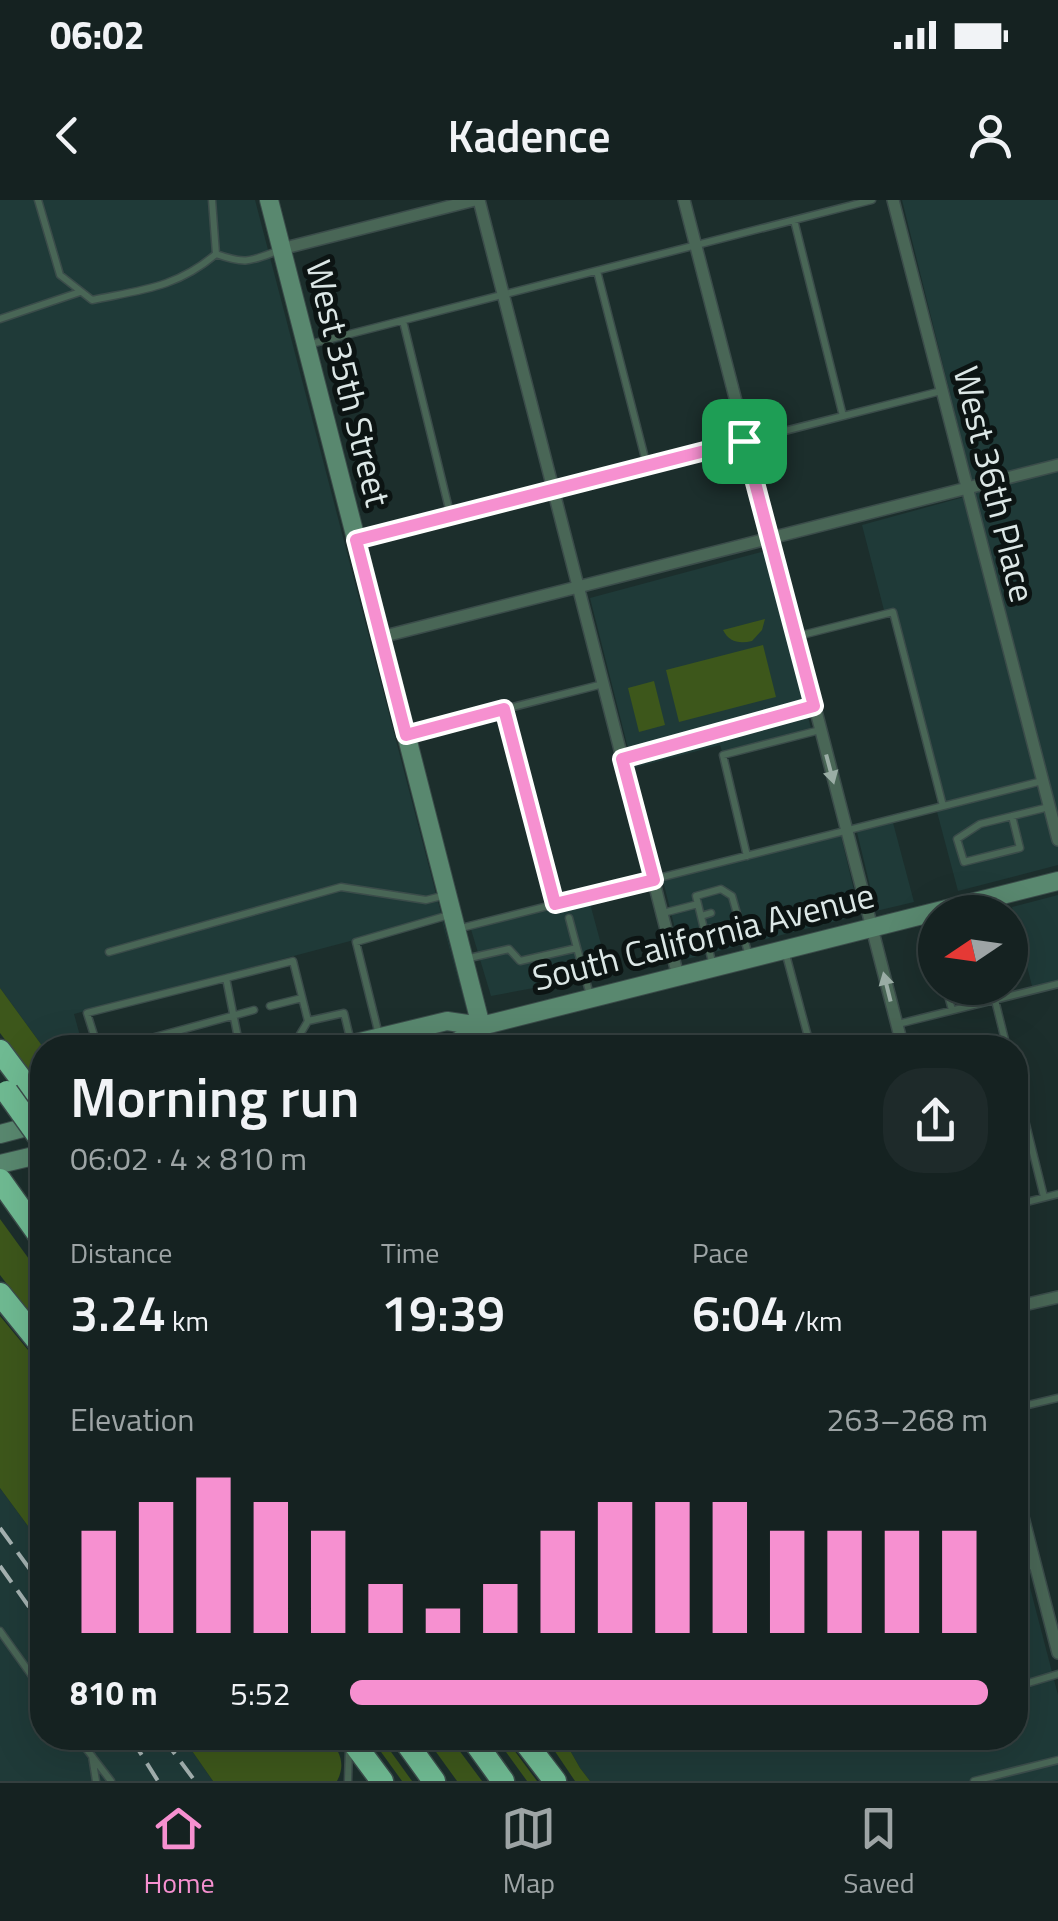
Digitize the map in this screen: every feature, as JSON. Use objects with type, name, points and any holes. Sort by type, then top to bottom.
[{"type":"highway","points":[[0,1051],[11,1087],[30,1120]]},
{"type":"highway","points":[[7,1189],[30,1221]]},
{"type":"highway","points":[[0,1294],[30,1331]]},
{"type":"highway","points":[[359,1750],[382,1781]]},
{"type":"highway","points":[[412,1750],[434,1781]]},
{"type":"highway","points":[[481,1750],[503,1781]]},
{"type":"highway","points":[[533,1750],[551,1776]]},
{"type":"main road","name":"West 35th Street","points":[[269,200],[481,1026]]},
{"type":"main road","name":"South California Avenue","points":[[1002,895],[1058,881]]},
{"type":"main road","name":"South California Avenue","points":[[466,1035],[481,1026],[918,916]]},
{"type":"main road","name":"South California Avenue","points":[[384,1035],[447,1021],[481,1026]]},
{"type":"main road","points":[[0,1134],[30,1126]]},
{"type":"main road","points":[[0,1164],[30,1157]]},
{"type":"street","points":[[282,249],[477,200],[678,976]]},
{"type":"street","points":[[684,200],[900,1035]]},
{"type":"street","name":"West 36th Place","points":[[893,200],[1058,840]]},
{"type":"street","points":[[381,637],[1058,465]]},
{"type":"street","name":"West 35th Street","points":[[481,1026],[483,1035]]},
{"type":"street","points":[[1028,1305],[1058,1297]]},
{"type":"street","points":[[1028,1543],[1052,1609],[1058,1653]]},
{"type":"lane","points":[[38,200],[60,276],[92,300],[169,284],[216,254]]},
{"type":"lane","points":[[212,200],[216,254]]},
{"type":"lane","points":[[306,345],[872,200]]},
{"type":"lane","points":[[794,220],[842,416]]},
{"type":"lane","points":[[216,254],[248,262],[282,249]]},
{"type":"lane","points":[[596,271],[647,466]]},
{"type":"lane","points":[[0,319],[81,291]]},
{"type":"lane","points":[[402,321],[452,517]]},
{"type":"lane","points":[[356,540],[942,391]]},
{"type":"lane","points":[[795,636],[893,612],[942,806]]},
{"type":"lane","points":[[406,735],[603,684]]},
{"type":"lane","points":[[622,759],[814,706]]},
{"type":"lane","points":[[504,709],[555,904]]},
{"type":"lane","points":[[748,856],[723,755],[820,730]]},
{"type":"lane","points":[[380,1035],[356,942],[555,904],[1043,781]]},
{"type":"lane","points":[[1012,816],[1020,848],[964,862],[957,839],[980,824],[1050,806]]},
{"type":"lane","points":[[109,952],[342,888],[426,900],[447,895]]},
{"type":"lane","points":[[714,967],[696,896],[720,889],[732,896],[750,958]]},
{"type":"lane","points":[[662,914],[698,904]]},
{"type":"lane","points":[[725,910],[735,907]]},
{"type":"lane","points":[[701,916],[711,913]]},
{"type":"lane","points":[[570,918],[590,998]]},
{"type":"lane","points":[[729,924],[739,921]]},
{"type":"lane","points":[[706,936],[715,928]]},
{"type":"lane","points":[[732,934],[742,932]]},
{"type":"lane","points":[[670,944],[706,936],[718,938]]},
{"type":"lane","points":[[464,959],[509,950],[520,961],[577,948]]},
{"type":"lane","points":[[785,949],[806,1035]]},
{"type":"lane","points":[[94,1035],[87,1013],[293,961],[308,1022]]},
{"type":"lane","points":[[226,978],[237,1035]]},
{"type":"lane","points":[[1028,992],[1058,984]]},
{"type":"lane","points":[[270,1006],[302,998]]},
{"type":"lane","points":[[951,1005],[952,1010]]},
{"type":"lane","points":[[897,1024],[974,1005]]},
{"type":"lane","points":[[996,1005],[1004,1035]]},
{"type":"lane","points":[[177,1035],[254,1010]]},
{"type":"lane","points":[[300,1035],[308,1022],[344,1013],[343,1035]]},
{"type":"lane","points":[[1028,1132],[1044,1197]]},
{"type":"lane","points":[[1028,1201],[1058,1194]]},
{"type":"lane","points":[[1028,1405],[1058,1398]]},
{"type":"lane","points":[[1028,1567],[1035,1565]]},
{"type":"lane","points":[[0,1632],[30,1673]]},
{"type":"lane","points":[[1028,1683],[1058,1674]]},
{"type":"lane","points":[[88,1750],[111,1781]]},
{"type":"lane","points":[[348,1781],[349,1750]]},
{"type":"lane","points":[[92,1755],[96,1781]]},
{"type":"lane","points":[[974,1781],[999,1778],[1058,1760]]},
{"type":"shaded area","points":[[0,200],[255,200],[473,1035],[441,917],[74,1014],[80,1035],[34,1035],[0,988]]},
{"type":"shaded area","points":[[902,200],[1058,200],[1058,865],[958,891],[936,808],[942,807],[893,613],[885,614],[862,525],[975,494]]},
{"type":"shaded area","points":[[765,551],[812,732],[723,755],[720,745],[633,768],[590,598]]},
{"type":"shaded area","points":[[892,819],[914,902],[876,911],[856,828]]},
{"type":"shaded area","points":[[840,832],[860,915],[683,960],[662,877]]},
{"type":"shaded area","points":[[1058,895],[1058,984],[1033,990],[1028,970],[1028,903]]},
{"type":"shaded area","points":[[588,896],[609,974],[491,996],[470,926]]},
{"type":"shaded area","points":[[0,1488],[30,1529],[30,1750],[191,1750],[213,1781],[0,1781]]},
{"type":"shaded area","points":[[1028,1580],[1058,1695],[1058,1781],[590,1781],[570,1750],[1028,1750]]},
{"type":"green space","points":[[765,619],[762,630],[752,641],[735,641],[723,630]]},
{"type":"green space","points":[[763,645],[776,697],[679,722],[666,670]]},
{"type":"green space","points":[[654,681],[665,725],[639,732],[628,688]]},
{"type":"green space","points":[[0,988],[34,1035],[30,1035],[30,1073],[0,1033]]},
{"type":"green space","points":[[0,1219],[30,1260],[30,1314],[0,1275]]},
{"type":"green space","points":[[0,1316],[30,1352],[30,1529],[0,1488]]},
{"type":"green space","points":[[191,1750],[337,1750],[341,1764],[337,1781],[213,1781]]},
{"type":"green space","points":[[380,1750],[390,1750],[412,1781],[402,1781]]},
{"type":"green space","points":[[435,1750],[459,1750],[482,1781],[457,1781]]},
{"type":"green space","points":[[505,1750],[514,1750],[537,1781],[527,1781]]},
{"type":"green space","points":[[554,1750],[570,1750],[590,1781],[575,1781]]},
{"type":"railway","points":[[0,1528],[30,1569]]},
{"type":"railway","points":[[0,1566],[30,1608]]},
{"type":"railway","points":[[139,1750],[158,1781]]},
{"type":"railway","points":[[172,1750],[195,1781]]},
{"type":"route","points":[[744,441],[814,706],[622,759],[654,880],[555,904],[504,709],[406,735],[356,540],[744,441]]}]
